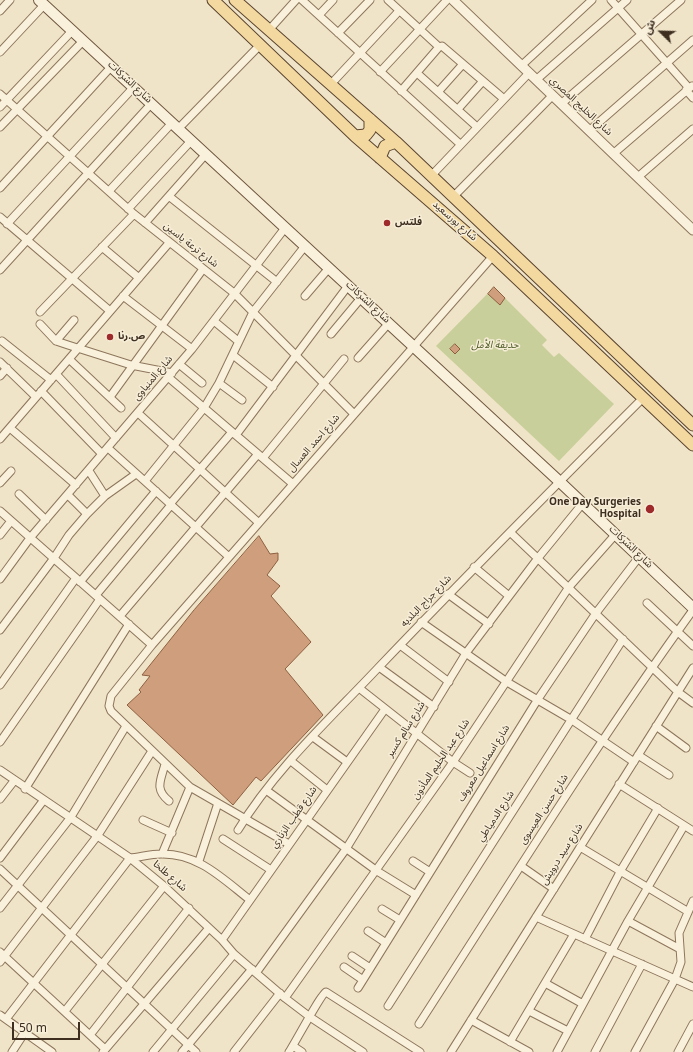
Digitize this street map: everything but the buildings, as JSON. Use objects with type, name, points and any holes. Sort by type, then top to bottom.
[{"type":"main road","name":"شارع بورسعيد","points":[[213,0],[355,136],[493,256],[693,445]]},
{"type":"main road","name":"شارع بورسعيد","points":[[235,0],[432,175],[693,425]]},
{"type":"main road","name":"شارع الشركات","points":[[41,3],[583,503],[693,609]]},
{"type":"main road","points":[[355,136],[366,135],[370,130],[370,119]]},
{"type":"main road","points":[[380,158],[384,146],[396,142]]},
{"type":"street","points":[[0,11],[10,0]]},
{"type":"street","points":[[269,30],[296,0]]},
{"type":"street","points":[[302,0],[460,144]]},
{"type":"street","points":[[319,15],[333,0]]},
{"type":"street","points":[[338,33],[370,0]]},
{"type":"street","points":[[388,0],[439,47],[442,46],[504,99]]},
{"type":"street","points":[[380,72],[447,0]]},
{"type":"street","name":"شارع الخليج المصري","points":[[453,0],[520,66],[693,230]]},
{"type":"street","points":[[520,66],[592,0]]},
{"type":"street","points":[[611,0],[690,88],[693,98]]},
{"type":"street","points":[[536,80],[627,0]]},
{"type":"street","points":[[561,104],[681,0]]},
{"type":"street","points":[[0,52],[41,3]]},
{"type":"street","points":[[331,84],[399,11]]},
{"type":"street","points":[[0,107],[72,31]]},
{"type":"street","points":[[589,131],[693,40]]},
{"type":"street","points":[[0,127],[83,41]]},
{"type":"street","points":[[109,191],[260,45]]},
{"type":"street","points":[[401,91],[439,47]]},
{"type":"street","points":[[438,92],[463,64]]},
{"type":"street","points":[[0,188],[111,67]]},
{"type":"street","points":[[417,73],[477,127]]},
{"type":"street","points":[[432,175],[529,73]]},
{"type":"street","points":[[458,109],[483,81]]},
{"type":"street","points":[[7,224],[133,88]]},
{"type":"street","points":[[614,154],[690,88]]},
{"type":"street","name":"شارع ترعة ياسين","points":[[0,94],[128,209],[234,294],[297,355],[354,414]]},
{"type":"street","points":[[454,196],[552,96]]},
{"type":"street","points":[[0,270],[151,104]]},
{"type":"street","points":[[638,177],[693,129]]},
{"type":"street","points":[[128,209],[191,141]]},
{"type":"street","points":[[145,223],[170,197],[206,154]]},
{"type":"street","points":[[170,197],[277,282]]},
{"type":"street","points":[[40,312],[134,214]]},
{"type":"street","points":[[0,218],[71,280],[110,311]]},
{"type":"street","name":"شارع المنياوى","points":[[0,579],[30,538],[192,349],[285,228]]},
{"type":"street","points":[[0,440],[169,243]]},
{"type":"street","points":[[145,481],[204,408],[220,383],[253,312],[305,246]]},
{"type":"street","points":[[102,247],[139,278]]},
{"type":"street","name":"شارع احمد العسال","points":[[289,844],[190,787],[111,711],[109,706],[111,696],[152,645],[493,256]]},
{"type":"street","points":[[305,296],[329,268]]},
{"type":"street","points":[[110,397],[131,365],[202,269]]},
{"type":"street","points":[[0,742],[98,597],[170,504],[200,469],[234,434],[273,387],[348,286]]},
{"type":"street","points":[[123,296],[192,349]]},
{"type":"street","points":[[331,334],[362,298]]},
{"type":"street","points":[[56,341],[74,320]]},
{"type":"street","points":[[214,321],[238,342]]},
{"type":"street","points":[[358,358],[389,323]]},
{"type":"street","points":[[40,324],[56,341],[131,365],[170,375],[204,408],[293,484]]},
{"type":"street","points":[[2,341],[53,377],[116,438]]},
{"type":"street","points":[[233,355],[273,387]]},
{"type":"street","points":[[69,359],[121,408]]},
{"type":"street","points":[[120,616],[226,492],[325,383],[344,359]]},
{"type":"street","points":[[0,362],[39,394],[102,454]]},
{"type":"street","points":[[179,364],[202,383]]},
{"type":"street","points":[[0,376],[7,368]]},
{"type":"street","points":[[220,383],[242,400]]},
{"type":"street","name":"شارع جراج البلديه","points":[[238,830],[244,818],[266,790],[313,737],[474,567],[643,398]]},
{"type":"street","points":[[138,413],[259,523]]},
{"type":"street","points":[[10,428],[76,485]]},
{"type":"street","points":[[108,448],[229,557]]},
{"type":"street","points":[[0,483],[11,471]]},
{"type":"street","points":[[89,471],[105,496]]},
{"type":"street","points":[[0,630],[54,558],[69,535],[87,514],[105,496],[136,474]]},
{"type":"street","points":[[0,685],[78,580],[156,491]]},
{"type":"street","points":[[19,494],[46,520]]},
{"type":"street","points":[[68,494],[87,514]]},
{"type":"street","name":"شارع سالم كسبر","points":[[182,1052],[254,971],[346,849],[466,654],[538,558],[583,503]]},
{"type":"street","points":[[0,511],[152,645]]},
{"type":"street","points":[[0,535],[11,521]]},
{"type":"street","points":[[510,532],[678,692],[693,703]]},
{"type":"street","name":"شارع عبد الحليم المأذون","points":[[234,1052],[282,995],[377,871],[453,762],[569,587],[616,534]]},
{"type":"street","name":"شارع اسماعيل معروف","points":[[358,988],[538,699],[596,613],[639,557]]},
{"type":"street","points":[[474,567],[509,596]]},
{"type":"street","points":[[448,594],[488,624]]},
{"type":"street","points":[[647,603],[693,646]]},
{"type":"street","name":"شارع حسن العيسوى","points":[[419,1024],[602,739],[693,609]]},
{"type":"street","points":[[422,622],[507,682],[572,720],[634,762]]},
{"type":"street","points":[[25,789],[129,624]]},
{"type":"street","name":"شارع الدمياطي","points":[[388,1006],[623,639]]},
{"type":"street","points":[[400,645],[449,682]]},
{"type":"street","points":[[379,667],[434,707]]},
{"type":"street","name":"شارع سيد درويش","points":[[454,1051],[536,917],[693,668]]},
{"type":"street","points":[[359,688],[453,762],[470,773]]},
{"type":"street","name":"شارع قطب الزناري","points":[[222,940],[385,709]]},
{"type":"street","points":[[0,908],[71,817],[126,726]]},
{"type":"street","points":[[656,726],[686,748]]},
{"type":"street","points":[[313,737],[347,762]]},
{"type":"street","points":[[152,751],[98,835],[42,908],[2,956],[65,1011],[104,1051],[209,928]]},
{"type":"street","points":[[638,755],[669,775]]},
{"type":"street","points":[[291,761],[328,790]]},
{"type":"street","points":[[166,764],[159,788],[162,796],[169,800]]},
{"type":"street","name":"شارع طلخا","points":[[0,770],[25,789],[71,817],[130,858],[189,908],[222,940],[234,954],[282,995],[310,1017],[363,1052]]},
{"type":"street","points":[[0,799],[14,781]]},
{"type":"street","points":[[619,784],[693,831]]},
{"type":"street","points":[[162,854],[190,787]]},
{"type":"street","points":[[266,790],[377,871],[416,895]]},
{"type":"street","points":[[0,858],[43,801]]},
{"type":"street","points":[[199,861],[218,803]]},
{"type":"street","points":[[585,939],[621,870],[658,808]]},
{"type":"street","points":[[143,820],[172,833]]},
{"type":"street","points":[[557,1052],[628,921],[684,826]]},
{"type":"street","points":[[224,839],[271,870]]},
{"type":"street","points":[[580,847],[688,911]]},
{"type":"street","points":[[52,1052],[3,1017],[34,983],[130,858],[162,854],[191,858],[199,861],[250,900]]},
{"type":"street","points":[[413,861],[430,872]]},
{"type":"street","points":[[521,866],[554,889]]},
{"type":"street","points":[[0,869],[196,1052]]},
{"type":"street","points":[[65,1011],[164,886]]},
{"type":"street","points":[[635,1052],[675,979],[681,962],[679,933],[693,902]]},
{"type":"street","points":[[90,1035],[189,908]]},
{"type":"street","points":[[382,908],[400,920]]},
{"type":"street","points":[[536,917],[693,987]]},
{"type":"street","points":[[628,921],[680,949]]},
{"type":"street","points":[[368,930],[386,943]]},
{"type":"street","points":[[510,1042],[574,934]]},
{"type":"street","points":[[153,1052],[234,954]]},
{"type":"street","points":[[352,956],[370,968]]},
{"type":"street","points":[[595,1052],[642,964]]},
{"type":"street","points":[[344,967],[363,980]]},
{"type":"street","points":[[545,983],[583,1004]]},
{"type":"street","points":[[302,1052],[291,1049],[310,1017],[320,996],[324,992],[329,992],[420,1052]]},
{"type":"street","points":[[529,1011],[568,1031]]},
{"type":"street","points":[[472,1020],[529,1052]]},
{"type":"street","points":[[678,1052],[693,1024]]},
{"type":"street","points":[[12,1052],[25,1032]]},
{"type":"green space","name":"حديقة الأمل","points":[[494,287],[547,340],[542,345],[554,357],[559,353],[614,404],[559,461],[436,346]]},
{"type":"place","name":"فلتس","points":[[387,223]]},
{"type":"place","name":"ص.رنا","points":[[110,337]]},
{"type":"place","name":"One Day Surgeries Hospital","points":[[650,509]]}]
